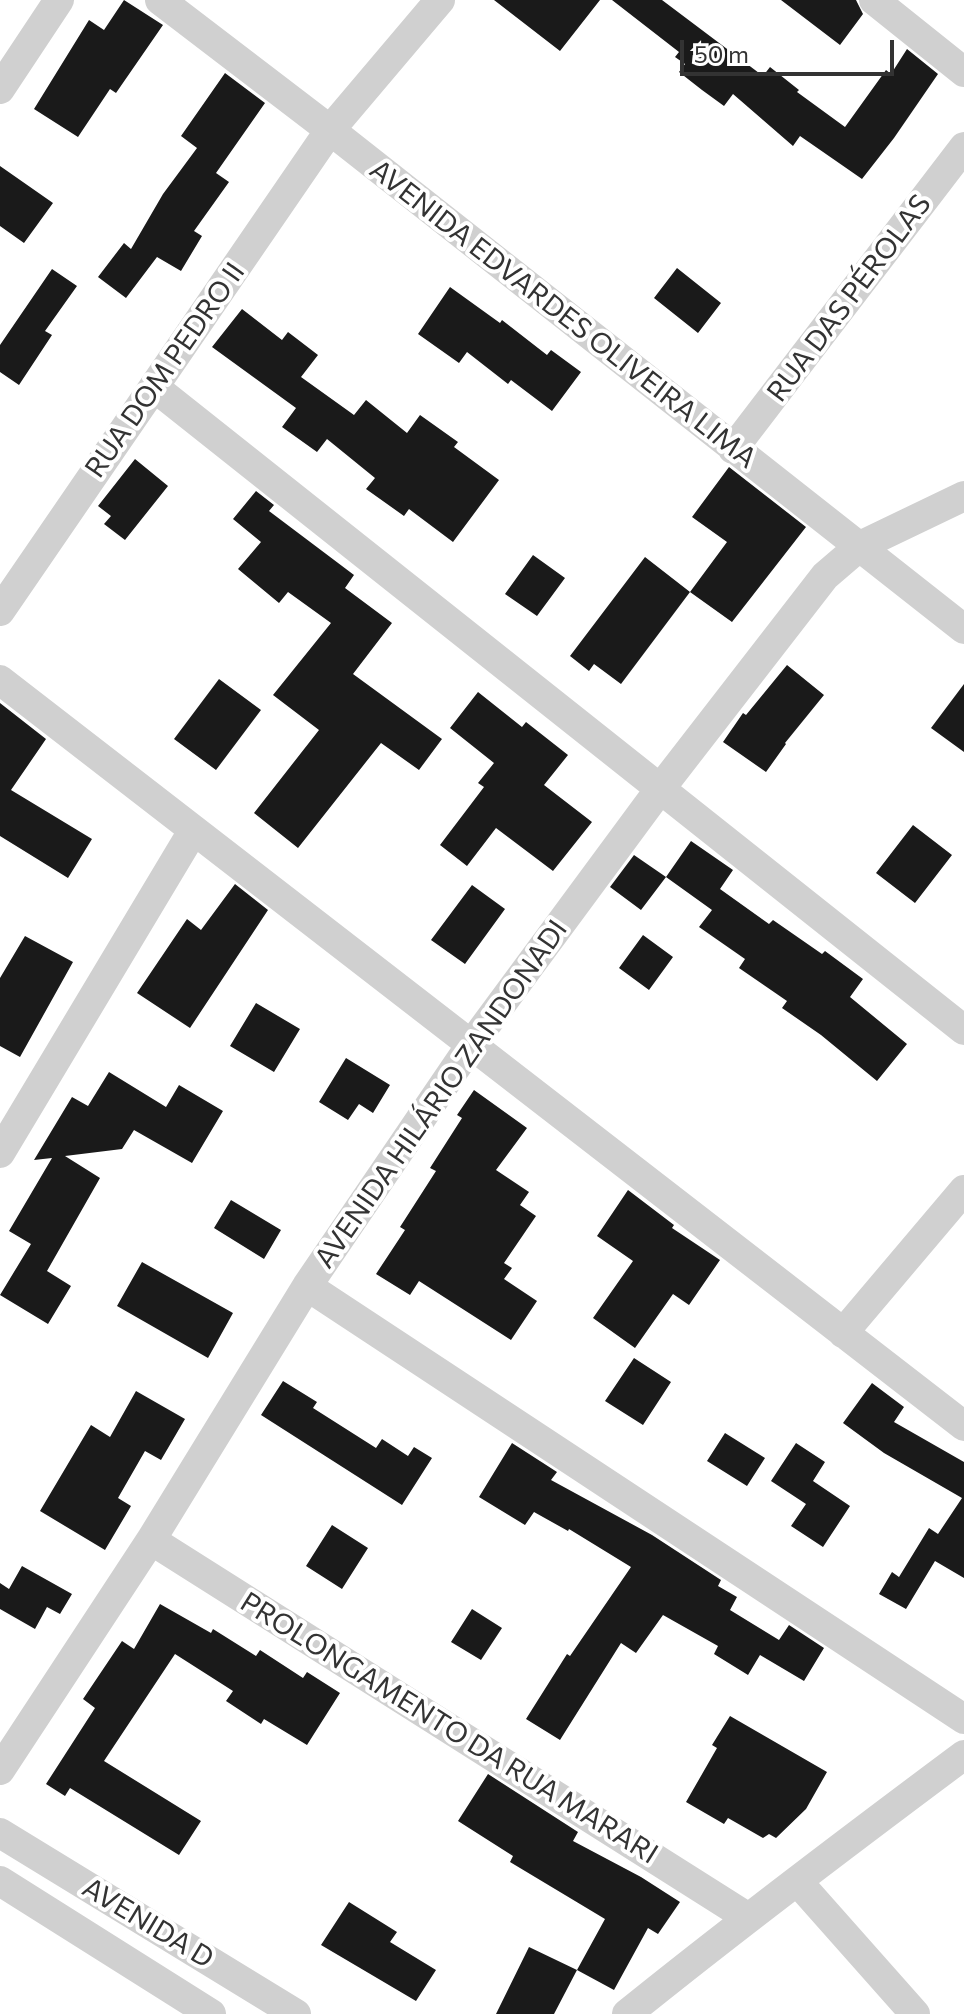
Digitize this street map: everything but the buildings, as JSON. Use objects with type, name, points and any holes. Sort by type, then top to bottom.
[{"type":"street","points":[[0,89],[59,0]]},
{"type":"street","name":"AVENIDA EDVARDES OLIVEIRA LIMA","points":[[160,0],[964,629]]},
{"type":"street","name":"RUA DOM PEDRO II","points":[[1,605],[330,130],[440,0]]},
{"type":"street","points":[[874,0],[964,72]]},
{"type":"street","name":"RUA DAS PÉROLAS","points":[[733,449],[964,147]]},
{"type":"street","points":[[154,387],[964,1030]]},
{"type":"street","name":"AVENIDA HILÁRIO ZANDONADI","points":[[0,1770],[151,1540],[307,1286],[471,1045],[660,789],[825,576],[860,546],[964,496]]},
{"type":"street","points":[[0,680],[964,1426]]},
{"type":"street","points":[[0,1153],[193,831]]},
{"type":"street","points":[[843,1333],[964,1190]]},
{"type":"street","points":[[307,1286],[964,1719]]},
{"type":"street","name":"PROLONGAMENTO DA RUA MARARI","points":[[151,1540],[747,1917]]},
{"type":"street","points":[[627,2014],[747,1917],[798,1882],[964,1755]]},
{"type":"street","name":"AVENIDA D","points":[[0,1833],[296,2014]]},
{"type":"street","points":[[0,1881],[192,2010],[217,1964]]},
{"type":"street","points":[[798,1882],[915,2014]]}]
